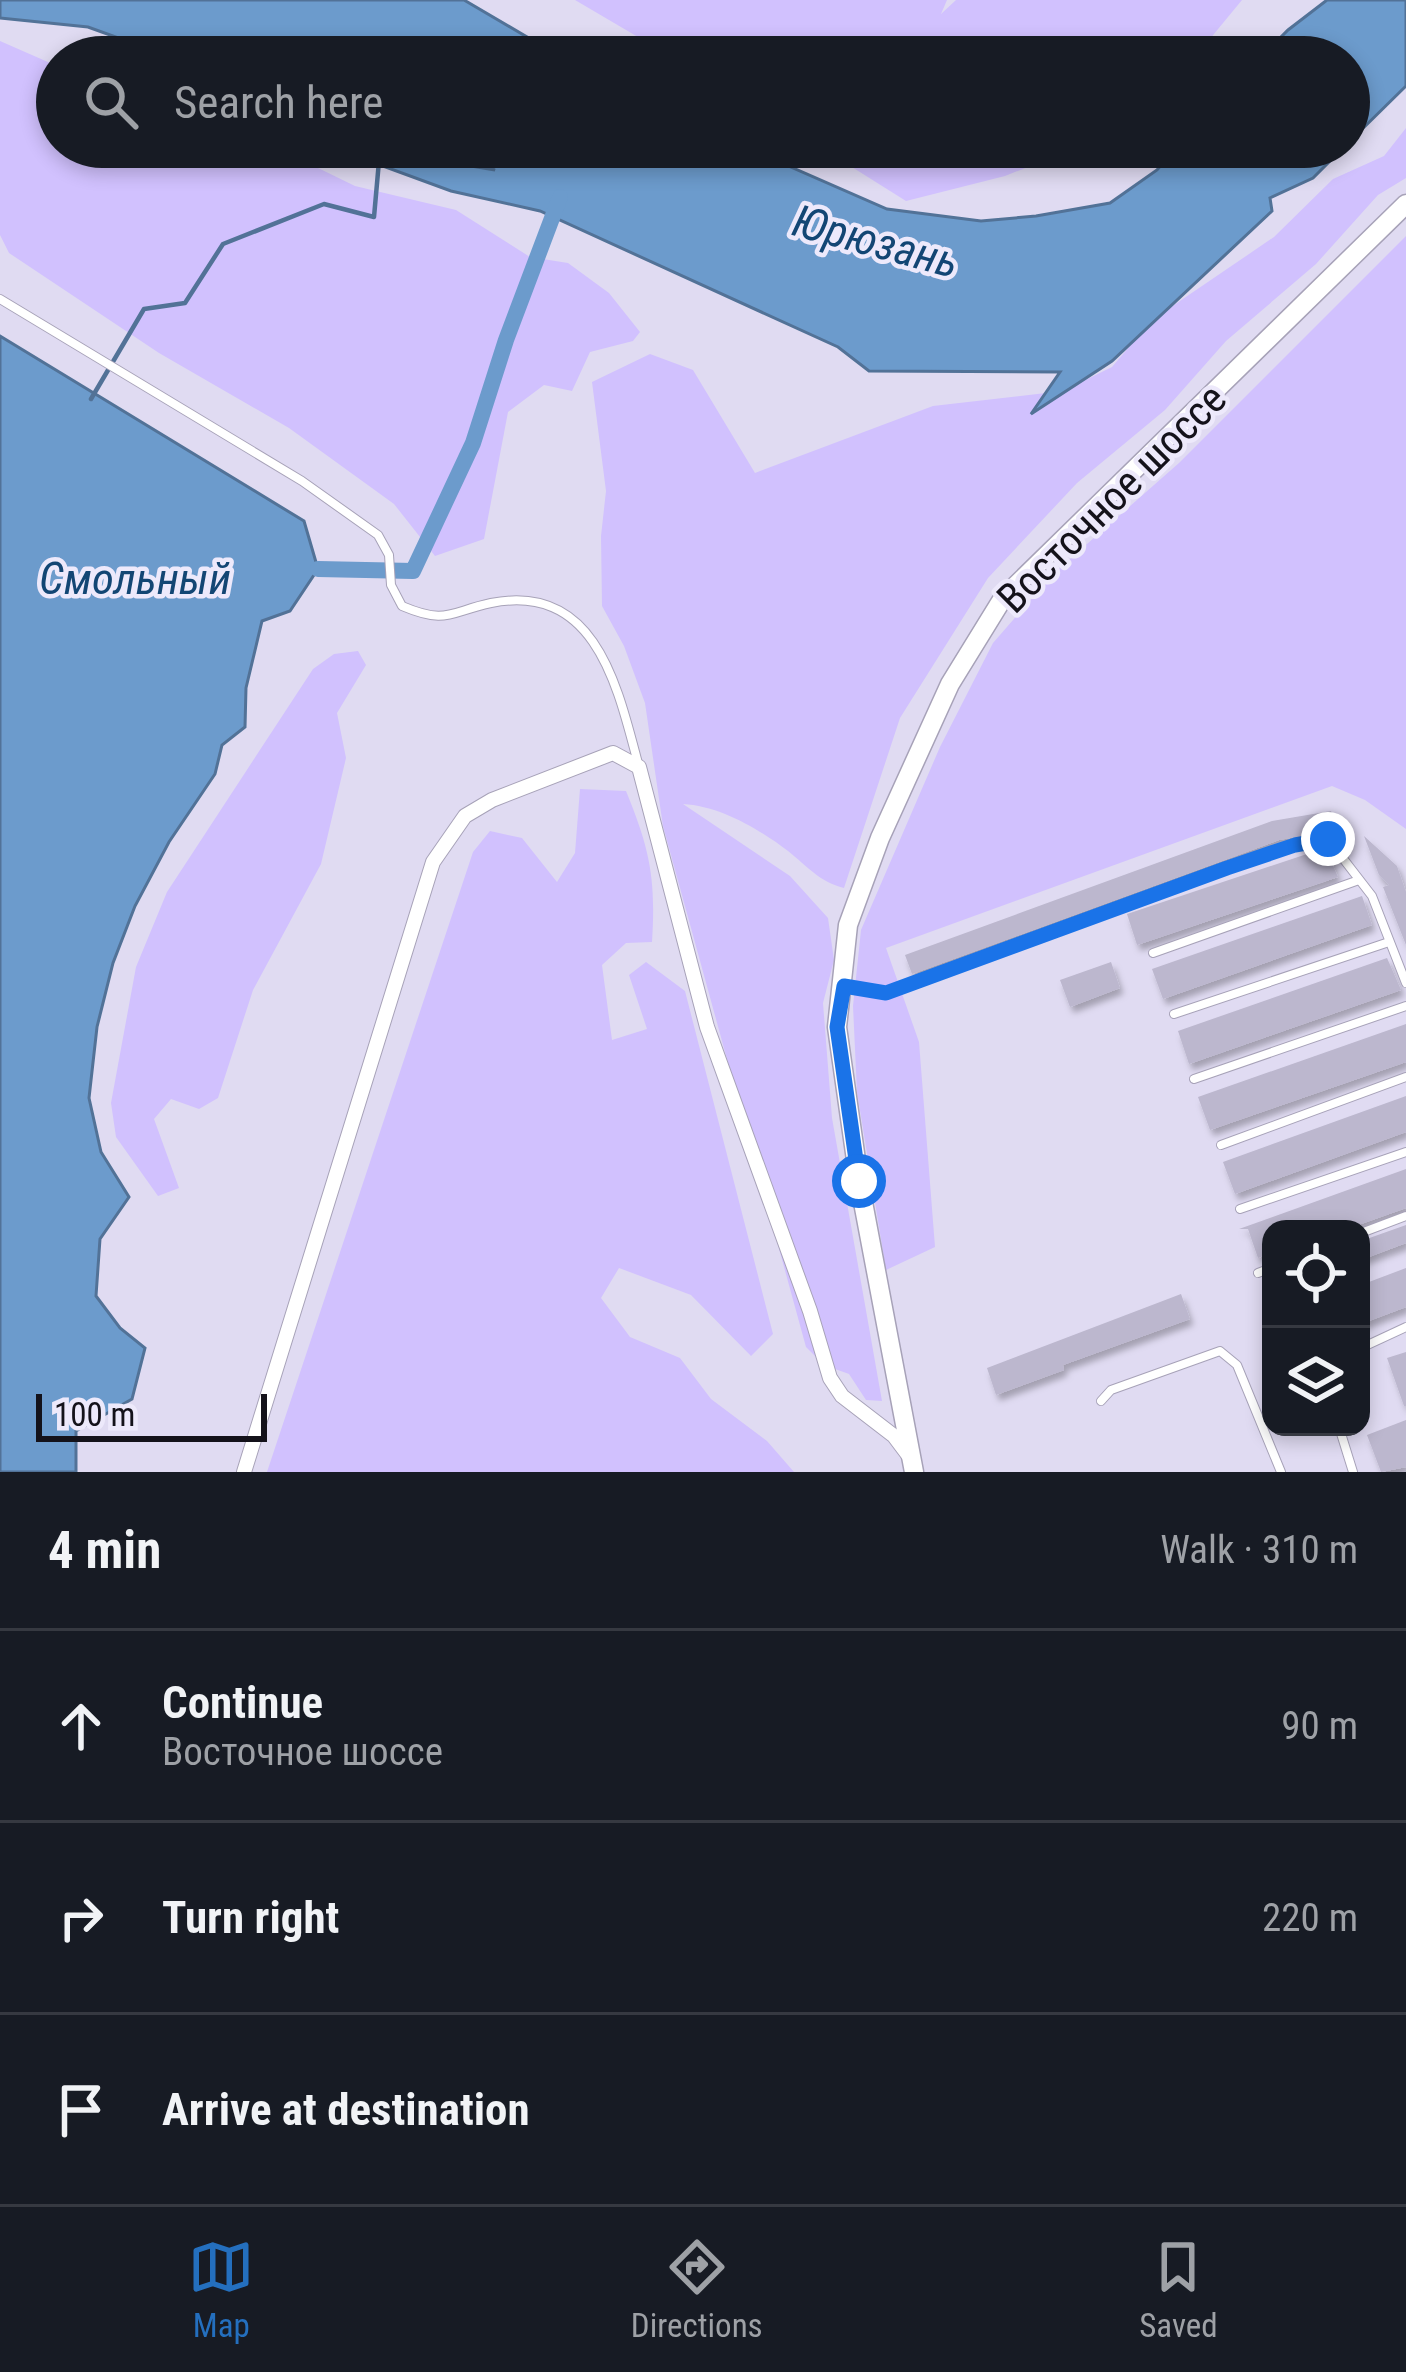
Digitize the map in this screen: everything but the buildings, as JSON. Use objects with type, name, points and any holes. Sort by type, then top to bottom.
[{"type":"main road","name":"Восточное шоссе","points":[[913,1466],[852,1137],[837,1027],[848,925],[880,838],[950,684],[1003,598],[1406,204]]},
{"type":"street","points":[[244,1472],[434,862],[465,816],[514,789],[613,753],[639,767],[706,1027],[830,1378],[842,1396],[894,1436],[913,1466]]},
{"type":"lane","points":[[0,299],[302,481],[378,535],[389,555],[392,585],[402,606],[430,618],[490,603],[537,600],[574,617],[608,662],[639,767]]},
{"type":"lane","points":[[844,986],[886,993],[1295,845],[1328,839],[1372,896],[1406,982]]},
{"type":"lane","points":[[1153,953],[1359,880]]},
{"type":"lane","points":[[1174,1014],[1390,941]]},
{"type":"lane","points":[[1194,1079],[1406,1006]]},
{"type":"lane","points":[[1221,1145],[1406,1077]]},
{"type":"lane","points":[[1240,1209],[1406,1152]]},
{"type":"lane","points":[[1370,1230],[1406,1216]]},
{"type":"lane","points":[[1258,1273],[1262,1271]]},
{"type":"lane","points":[[1370,1344],[1406,1327]]},
{"type":"lane","points":[[1101,1401],[1111,1390],[1220,1351],[1237,1365],[1280,1472]]},
{"type":"lane","points":[[1342,1436],[1353,1472]]},
{"type":"shaded area","points":[[575,0],[947,0],[941,14],[956,0],[1242,0],[1212,36],[636,36]]},
{"type":"shaded area","points":[[0,41],[36,57],[36,168],[318,168],[355,186],[456,210],[530,257],[568,263],[609,293],[640,332],[633,341],[590,352],[572,391],[544,385],[508,412],[484,539],[435,556],[394,504],[289,428],[159,353],[9,253],[0,235]]},
{"type":"shaded area","points":[[1406,128],[1406,178],[1378,195],[1316,264],[1226,341],[1165,410],[1077,483],[988,578],[900,718],[844,888],[821,878],[738,820],[683,804],[790,876],[828,918],[834,960],[823,1003],[832,1118],[882,1401],[866,1400],[849,1374],[824,1365],[806,1347],[663,826],[645,703],[624,646],[602,606],[606,491],[592,382],[650,354],[693,370],[755,473],[933,406],[1063,391],[1112,367],[1152,320],[1274,237],[1333,179],[1370,168],[1370,162],[1384,156]]},
{"type":"shaded area","points":[[853,168],[1025,168],[1005,176],[906,201]]},
{"type":"shaded area","points":[[1406,236],[1406,829],[1365,800],[1332,786],[886,948],[919,1042],[935,1247],[886,1270],[857,1092],[853,1006],[861,930],[940,747],[993,643],[1054,573],[1179,463]]},
{"type":"shaded area","points":[[358,651],[366,665],[337,713],[346,758],[321,864],[253,990],[218,1098],[199,1109],[171,1099],[154,1119],[179,1188],[158,1196],[116,1137],[111,1103],[136,967],[167,892],[313,669],[334,654]]},
{"type":"shaded area","points":[[580,789],[626,791],[641,830],[652,882],[652,942],[626,943],[602,965],[612,1040],[647,1029],[629,975],[646,962],[685,991],[773,1334],[751,1356],[691,1295],[619,1268],[601,1298],[630,1337],[680,1358],[711,1399],[767,1441],[794,1472],[267,1472],[473,852],[490,831],[522,838],[557,882],[575,853]]},
{"type":"water","points":[[0,0],[464,0],[525,36],[113,36],[88,27],[0,18]]},
{"type":"water","points":[[1327,0],[1406,0],[1406,86],[1370,121],[1370,36],[1282,36]]},
{"type":"water","name":"Юрюзань","points":[[388,168],[793,168],[887,209],[981,221],[1110,203],[1159,168],[1323,168],[1313,178],[1270,198],[1272,211],[1112,361],[1031,414],[1060,372],[869,371],[838,347],[540,211],[451,191]]},
{"type":"water","name":"Смольный","points":[[0,336],[304,521],[318,569],[290,611],[262,621],[246,688],[245,727],[222,745],[215,774],[169,842],[135,906],[113,963],[97,1027],[89,1098],[101,1152],[129,1197],[100,1239],[96,1296],[120,1328],[145,1348],[132,1399],[76,1431],[76,1472],[0,1472]]},
{"type":"waterway","name":"Смольный","points":[[91,399],[144,309],[185,303],[223,244],[324,204],[374,217],[378,168]]},
{"type":"waterway","points":[[318,569],[413,571],[473,443],[560,197]]},
{"type":"route","points":[[859,1181],[837,1027],[844,986],[886,993],[1227,868],[1328,839]]}]
